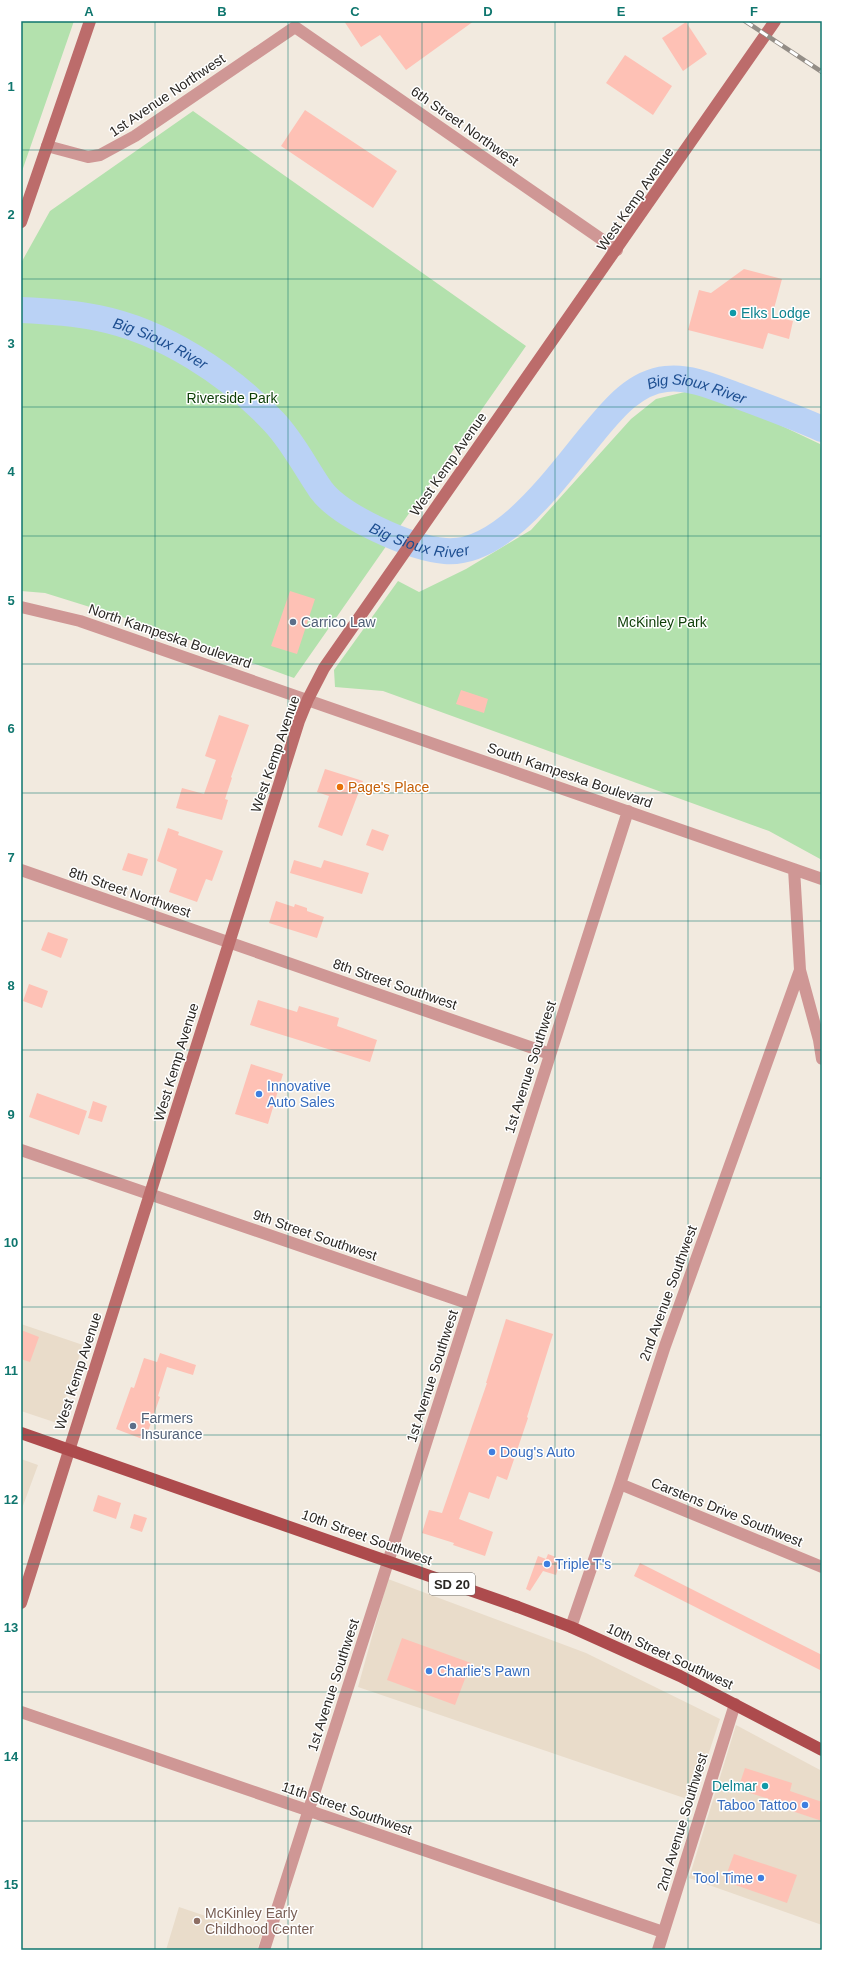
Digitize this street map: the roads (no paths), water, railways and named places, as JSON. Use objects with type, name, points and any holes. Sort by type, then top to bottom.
[{"type":"main road","points":[[21,222],[90,21]]},
{"type":"main road","name":"West Kemp Avenue","points":[[21,1603],[299,721],[308,699],[324,668],[383,582],[617,250],[775,21]]},
{"type":"main road","name":"SD 20","points":[[21,1432],[69,1449]]},
{"type":"main road","name":"10th Street Southwest","points":[[69,1449],[571,1627],[680,1676],[822,1750]]},
{"type":"street","name":"1st Avenue Northwest","points":[[47,146],[88,157],[100,155],[135,136],[295,27]]},
{"type":"street","name":"6th Street Northwest","points":[[295,27],[617,250]]},
{"type":"street","name":"North Kampeska Boulevard","points":[[21,608],[80,621],[308,699]]},
{"type":"street","name":"South Kampeska Boulevard","points":[[308,699],[822,879]]},
{"type":"street","name":"1st Avenue Southwest","points":[[264,1950],[628,811]]},
{"type":"street","points":[[794,869],[800,970],[820,1040],[822,1059]]},
{"type":"street","name":"8th Street Northwest","points":[[21,870],[229,943]]},
{"type":"street","name":"8th Street Southwest","points":[[229,943],[550,1054]]},
{"type":"street","name":"2nd Avenue Southwest","points":[[571,1627],[665,1346],[800,970]]},
{"type":"street","name":"9th Street Southwest","points":[[21,1150],[470,1304]]},
{"type":"street","name":"Carstens Drive Southwest","points":[[620,1484],[822,1567]]},
{"type":"street","name":"2nd Avenue Southwest","points":[[658,1950],[735,1704]]},
{"type":"street","name":"11th Street Southwest","points":[[21,1712],[664,1932]]},
{"type":"waterway","name":"Big Sioux River","points":[[21,310],[79,315],[122,324],[147,333],[194,357],[237,387],[274,422],[293,446],[321,490],[331,500],[344,510],[378,530],[396,538],[431,549],[445,551],[467,549],[488,540],[509,526],[547,489],[601,423],[617,406],[644,385],[655,381],[666,379],[685,379],[695,381],[771,408],[822,429]]},
{"type":"railway","points":[[745,21],[822,72]]},
{"type":"place","name":"Elks Lodge","points":[[733,313]]},
{"type":"place","name":"Carrico Law","points":[[293,622]]},
{"type":"place","name":"Page's Place","points":[[340,787]]},
{"type":"place","name":"Innovative Auto Sales","points":[[259,1094]]},
{"type":"place","name":"Farmers Insurance","points":[[133,1426]]},
{"type":"place","name":"Doug's Auto","points":[[492,1452]]},
{"type":"place","name":"Triple T's","points":[[547,1564]]},
{"type":"place","name":"Charlie's Pawn","points":[[429,1671]]},
{"type":"place","name":"Delmar","points":[[765,1786]]},
{"type":"place","name":"Taboo Tattoo","points":[[805,1805]]},
{"type":"place","name":"Tool Time","points":[[761,1878]]},
{"type":"place","name":"McKinley Early Childhood Center","points":[[197,1921]]},
{"type":"park label","name":"Riverside Park","points":[[232,398]]},
{"type":"park label","name":"McKinley Park","points":[[662,622]]}]
